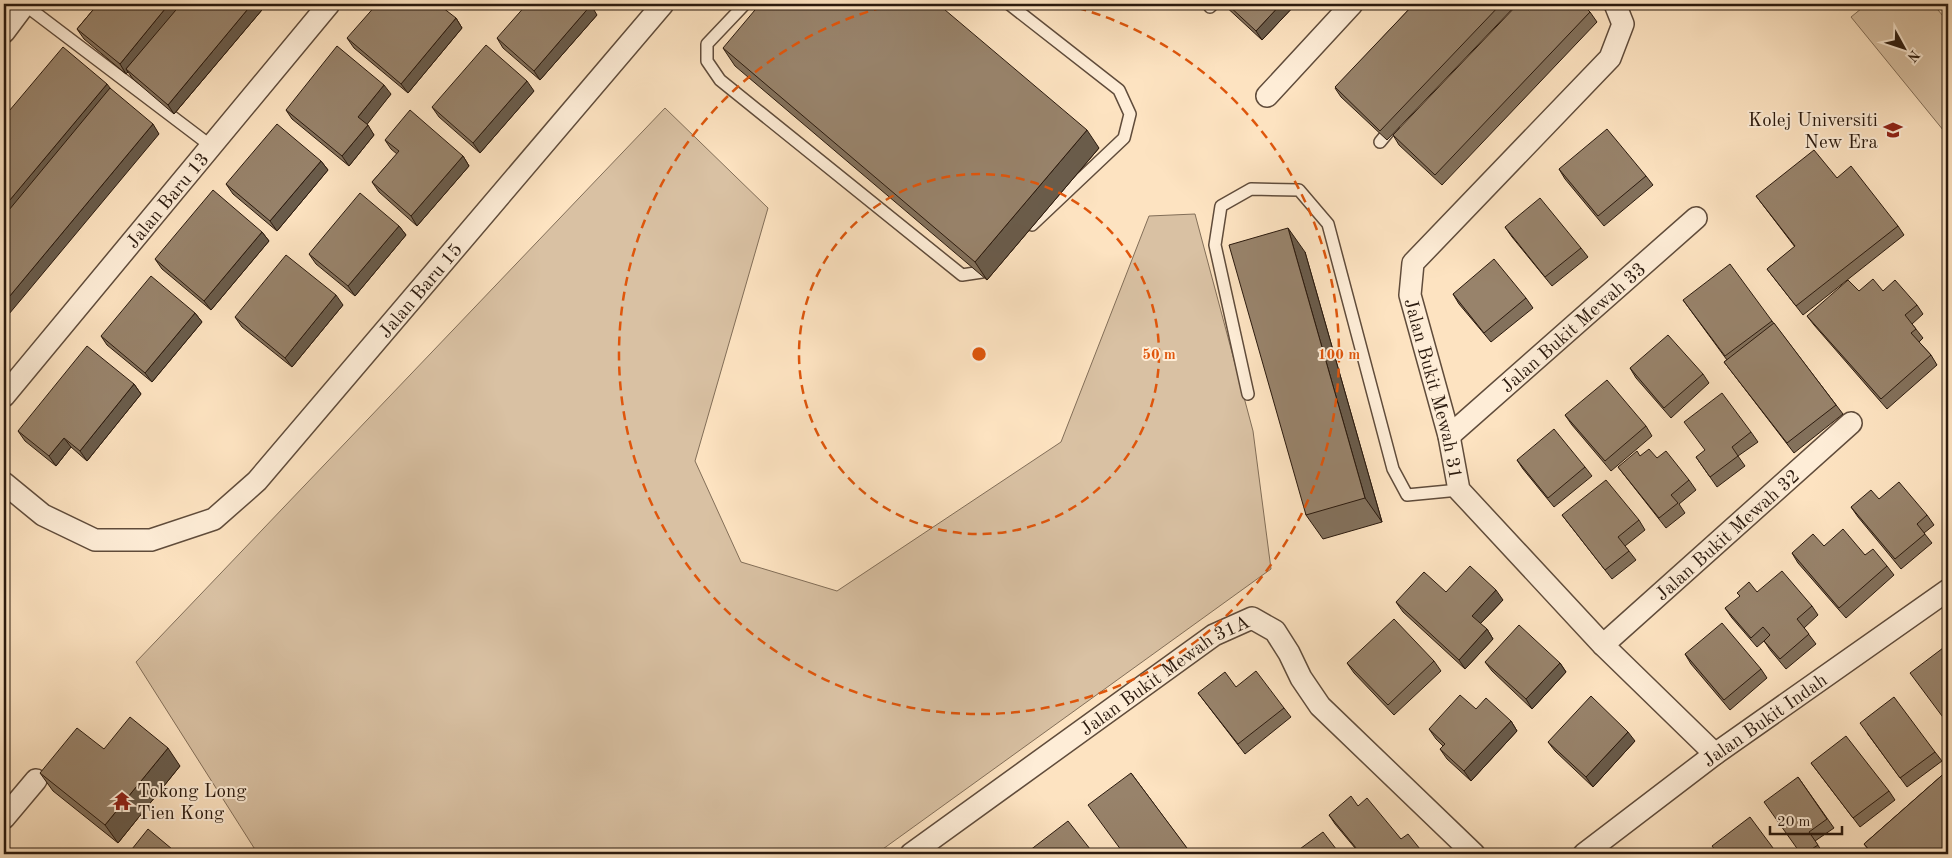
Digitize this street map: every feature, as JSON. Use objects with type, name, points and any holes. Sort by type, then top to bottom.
[{"type":"street","points":[[4,32],[25,4]]},
{"type":"street","name":"Jalan Baru 13","points":[[4,396],[329,4]]},
{"type":"street","name":"Jalan Baru 15","points":[[4,483],[43,515],[95,540],[151,540],[214,519],[257,481],[662,4]]},
{"type":"street","points":[[1267,96],[1352,4]]},
{"type":"street","name":"Jalan Bukit Mewah 31","points":[[1615,4],[1623,24],[1610,58],[1413,263],[1410,295],[1449,436],[1460,490],[1603,645],[1715,754]]},
{"type":"street","name":"Jalan Bukit Mewah 33","points":[[1449,436],[1696,218]]},
{"type":"street","name":"Jalan Bukit Mewah 32","points":[[1603,645],[1851,423]]},
{"type":"street","name":"Jalan Bukit Indah","points":[[1584,854],[1715,754],[1948,590]]},
{"type":"street","name":"Jalan Bukit Mewah 31A","points":[[911,854],[1214,635],[1252,618],[1275,631],[1289,653],[1301,678],[1320,706],[1474,854]]},
{"type":"street","points":[[4,818],[36,780]]},
{"type":"lane","points":[[25,4],[211,146]]},
{"type":"lane","points":[[745,4],[707,44],[707,61],[720,80],[962,275],[982,272],[997,259]]},
{"type":"lane","points":[[1009,4],[1119,90],[1130,114],[1124,138],[1025,232]]},
{"type":"lane","points":[[1380,142],[1399,120]]},
{"type":"lane","points":[[1248,394],[1215,245],[1221,206],[1251,189],[1299,190],[1328,224],[1393,469],[1407,495],[1460,490]]},
{"type":"shaded area","points":[[1867,4],[1933,4],[1948,22],[1948,136],[1851,17]]},
{"type":"shaded area","points":[[665,108],[768,208],[695,461],[741,562],[837,591],[1061,442],[1149,216],[1195,214],[1253,431],[1271,569],[876,854],[255,854],[256,851],[136,662]]},
{"type":"building","points":[[98,4],[169,4],[120,64],[77,29]]},
{"type":"building","points":[[181,4],[252,4],[168,105],[126,69]]},
{"type":"building","points":[[377,4],[438,4],[456,18],[401,84],[347,38]]},
{"type":"building","points":[[527,4],[591,5],[534,71],[497,38]]},
{"type":"building","points":[[760,4],[938,4],[1087,130],[975,262],[723,48]]},
{"type":"building","points":[[1227,4],[1281,4],[1256,31]]},
{"type":"building","points":[[1414,4],[1501,4],[1380,131],[1335,87]]},
{"type":"building","points":[[1518,4],[1582,4],[1590,12],[1435,175],[1393,135]]},
{"type":"building","points":[[486,45],[527,81],[473,143],[432,107]]},
{"type":"building","points":[[337,46],[384,85],[358,117],[368,125],[342,156],[286,110]]},
{"type":"building","points":[[63,47],[107,84],[4,207],[4,117]]},
{"type":"building","points":[[110,88],[153,124],[4,303],[4,216]]},
{"type":"building","points":[[410,110],[463,156],[411,216],[372,182],[399,151],[385,140]]},
{"type":"building","points":[[277,124],[321,161],[270,221],[226,184]]},
{"type":"building","points":[[1607,129],[1646,176],[1598,216],[1559,169]]},
{"type":"building","points":[[1814,150],[1837,178],[1851,166],[1898,226],[1796,306],[1767,269],[1795,246],[1756,196]]},
{"type":"building","points":[[213,190],[262,232],[204,301],[155,259]]},
{"type":"building","points":[[360,193],[399,226],[348,286],[309,254]]},
{"type":"building","points":[[1540,198],[1581,248],[1545,277],[1505,227]]},
{"type":"building","points":[[1288,228],[1365,498],[1306,515],[1229,245]]},
{"type":"building","points":[[286,255],[336,295],[285,358],[235,317]]},
{"type":"building","points":[[1494,259],[1526,298],[1484,333],[1453,294]]},
{"type":"building","points":[[1730,264],[1772,321],[1725,356],[1683,300]]},
{"type":"building","points":[[151,276],[195,313],[145,373],[101,336]]},
{"type":"building","points":[[1873,279],[1883,291],[1895,280],[1917,305],[1905,315],[1916,329],[1911,333],[1931,355],[1881,399],[1807,316],[1848,280],[1859,291]]},
{"type":"building","points":[[1774,323],[1836,405],[1787,443],[1724,362]]},
{"type":"building","points":[[1668,335],[1703,374],[1664,408],[1630,368]]},
{"type":"building","points":[[87,346],[134,384],[80,451],[64,438],[49,456],[18,431]]},
{"type":"building","points":[[1607,380],[1646,426],[1605,461],[1565,415]]},
{"type":"building","points":[[1722,393],[1751,432],[1732,447],[1738,456],[1710,477],[1696,457],[1705,450],[1684,422]]},
{"type":"building","points":[[1554,429],[1585,467],[1548,498],[1517,460]]},
{"type":"building","points":[[1649,449],[1657,458],[1666,451],[1689,480],[1671,495],[1678,503],[1659,518],[1618,467],[1637,451],[1640,456]]},
{"type":"building","points":[[1606,480],[1639,520],[1618,537],[1629,551],[1605,570],[1562,515]]},
{"type":"building","points":[[1899,482],[1927,515],[1917,524],[1925,534],[1895,559],[1851,507],[1871,490],[1879,499]]},
{"type":"building","points":[[1843,529],[1865,555],[1873,549],[1887,566],[1839,608],[1792,553],[1813,534],[1824,546]]},
{"type":"building","points":[[1470,566],[1496,590],[1472,616],[1487,629],[1459,660],[1396,602],[1424,572],[1446,592]]},
{"type":"building","points":[[1782,571],[1812,606],[1797,619],[1809,634],[1780,659],[1764,641],[1770,635],[1763,627],[1751,638],[1725,608],[1740,596],[1737,593],[1749,582],[1757,592]]},
{"type":"building","points":[[1394,619],[1434,661],[1388,705],[1347,663]]},
{"type":"building","points":[[1722,623],[1761,669],[1724,700],[1685,654]]},
{"type":"building","points":[[1519,625],[1560,663],[1526,699],[1485,662]]},
{"type":"building","points":[[1943,648],[1948,655],[1948,724],[1910,673]]},
{"type":"building","points":[[1256,671],[1284,708],[1238,744],[1198,693],[1225,672],[1236,687]]},
{"type":"building","points":[[1460,695],[1476,709],[1486,698],[1511,721],[1464,771],[1440,749],[1445,744],[1429,729]]},
{"type":"building","points":[[1591,696],[1628,732],[1586,777],[1548,742]]},
{"type":"building","points":[[1894,697],[1935,752],[1900,778],[1860,723]]},
{"type":"building","points":[[130,717],[168,748],[105,825],[40,773],[77,728],[104,749]]},
{"type":"building","points":[[1846,736],[1889,791],[1853,818],[1811,763]]},
{"type":"building","points":[[1948,770],[1948,847],[1940,854],[1873,854],[1864,844]]},
{"type":"building","points":[[1131,773],[1187,848],[1179,854],[1124,854],[1088,805]]},
{"type":"building","points":[[1798,777],[1827,819],[1809,832],[1818,845],[1804,854],[1801,854],[1764,802]]},
{"type":"building","points":[[1351,796],[1358,806],[1367,798],[1401,839],[1408,834],[1424,854],[1361,854],[1329,815]]},
{"type":"building","points":[[1750,817],[1776,852],[1773,854],[1718,854],[1712,846]]},
{"type":"building","points":[[1068,821],[1094,854],[1025,854]]},
{"type":"building","points":[[148,829],[178,854],[128,854]]},
{"type":"building","points":[[1323,832],[1340,854],[1293,854]]},
{"type":"place","name":"Kolej Universiti New Era","points":[[1893,130]]},
{"type":"place","name":"Tokong Long Tien Kong","points":[[122,801]]}]
